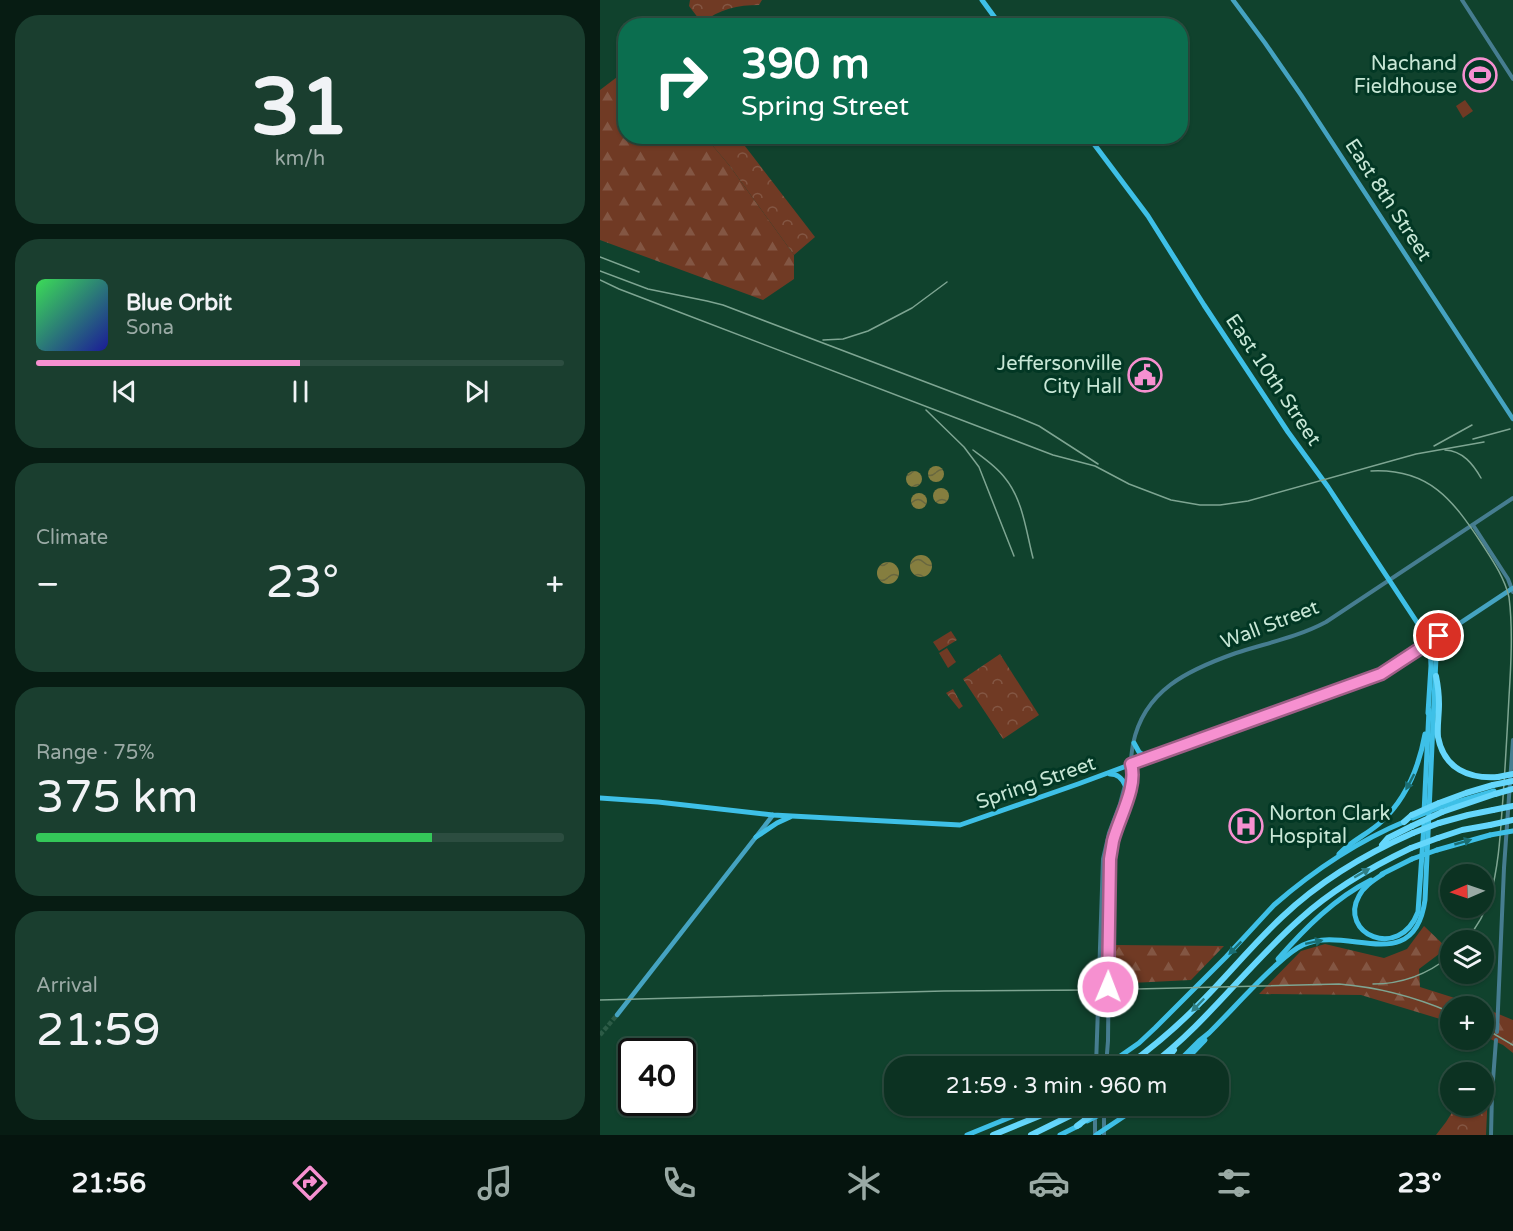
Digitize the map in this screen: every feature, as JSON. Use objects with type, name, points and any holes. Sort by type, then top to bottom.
[{"type":"highway","points":[[1436,676],[1439,695],[1438,733],[1443,752],[1451,764],[1473,776],[1498,777],[1512,771]]},
{"type":"highway","points":[[1139,1056],[1187,1016],[1283,916],[1339,871],[1440,808],[1494,790],[1513,781]]},
{"type":"highway","points":[[1494,790],[1513,788]]},
{"type":"highway","points":[[1404,822],[1439,824],[1468,815],[1513,806]]},
{"type":"highway","points":[[1413,823],[1440,808]]},
{"type":"highway","points":[[1169,1056],[1280,938],[1313,908],[1361,873],[1438,838],[1462,830],[1513,820]]},
{"type":"highway","points":[[1163,1056],[1180,1043]]},
{"type":"highway","points":[[993,1135],[1040,1116]]},
{"type":"highway","points":[[1031,1135],[1070,1116]]},
{"type":"highway","points":[[1077,1126],[1093,1116]]},
{"type":"main road","points":[[982,0],[995,18]]},
{"type":"main road","name":"East 8th Street","points":[[1233,0],[1301,95],[1513,419]]},
{"type":"main road","name":"East 10th Street","points":[[1094,144],[1148,216],[1288,432],[1335,497],[1430,643]]},
{"type":"main road","name":"Spring Street","points":[[600,798],[773,815],[960,825],[1108,774],[1381,674],[1512,590]]},
{"type":"main road","points":[[1266,974],[1296,949],[1311,941],[1394,943],[1411,934],[1420,922],[1426,890],[1436,676],[1435,651],[1430,643]]},
{"type":"main road","points":[[1383,874],[1360,893],[1355,913],[1359,925],[1366,933],[1375,938],[1387,939],[1399,936],[1410,927],[1416,919],[1420,906],[1431,666],[1430,643]]},
{"type":"main road","points":[[1336,857],[1382,822],[1396,806],[1419,762],[1429,710]]},
{"type":"main road","points":[[1134,743],[1139,752],[1148,758]]},
{"type":"main road","points":[[1108,774],[1115,774],[1124,781],[1125,785]]},
{"type":"main road","points":[[617,1015],[773,815]]},
{"type":"main road","points":[[756,837],[777,823],[793,816]]},
{"type":"main road","points":[[1120,1056],[1155,1028],[1274,905],[1336,857],[1404,822]]},
{"type":"main road","points":[[1184,1056],[1266,974],[1302,933],[1332,905],[1361,885],[1412,859],[1437,850],[1513,831]]},
{"type":"main road","points":[[1190,1056],[1209,1033]]},
{"type":"main road","points":[[967,1135],[1014,1116]]},
{"type":"main road","points":[[1096,1135],[1104,1133],[1125,1116]]},
{"type":"main road","points":[[1060,1135],[1077,1126]]},
{"type":"street","points":[[1462,0],[1513,79]]},
{"type":"street","name":"Wall Street","points":[[1131,764],[1138,727],[1148,706],[1180,677],[1239,652],[1311,630],[1326,622],[1513,498]]},
{"type":"street","points":[[1473,525],[1502,569],[1512,590]]},
{"type":"street","points":[[1497,1032],[1513,740]]},
{"type":"street","points":[[1096,1056],[1103,859],[1131,764]]},
{"type":"street","points":[[1107,1056],[1109,866],[1113,843],[1129,795],[1133,771],[1131,764]]},
{"type":"street","points":[[1491,1135],[1497,1040]]},
{"type":"street","points":[[1095,1116],[1096,1135]]},
{"type":"street","points":[[1104,1133],[1106,1116]]},
{"type":"green space","points":[[690,0],[762,0],[759,5],[736,7],[708,18],[698,18],[689,6]]},
{"type":"green space","points":[[618,76],[618,144],[711,144],[794,255],[794,279],[763,300],[600,240],[600,90]]},
{"type":"green space","points":[[1465,100],[1473,111],[1463,118],[1456,106]]},
{"type":"green space","points":[[711,144],[743,144],[815,237],[794,255]]},
{"type":"green space","points":[[951,631],[957,640],[939,651],[933,642]]},
{"type":"green space","points":[[947,648],[956,662],[948,668],[939,653]]},
{"type":"green space","points":[[1000,654],[1039,715],[1003,739],[963,679]]},
{"type":"green space","points":[[953,689],[963,706],[959,709],[946,693]]},
{"type":"green space","points":[[1424,926],[1440,941],[1440,953],[1419,969],[1420,987],[1448,996],[1440,996],[1440,1019],[1361,995],[1259,994],[1301,951],[1325,944],[1384,958],[1407,949]]},
{"type":"green space","points":[[1114,945],[1224,946],[1191,980],[1111,984]]},
{"type":"green space","points":[[1494,1012],[1513,1020],[1513,1053],[1494,1041]]},
{"type":"green space","points":[[1450,1116],[1487,1116],[1486,1135],[1436,1135]]},
{"type":"water","points":[[936,466],[942,468],[944,474],[942,480],[936,482],[930,480],[928,474],[930,468]]},
{"type":"water","points":[[914,471],[920,473],[922,479],[920,485],[914,487],[908,485],[906,479],[908,473]]},
{"type":"water","points":[[941,488],[947,490],[949,496],[947,502],[941,504],[935,502],[933,496],[935,490]]},
{"type":"water","points":[[919,493],[925,495],[927,501],[925,507],[919,509],[913,507],[911,501],[913,495]]},
{"type":"water","points":[[921,555],[931,562],[932,566],[925,576],[921,577],[911,570],[910,566],[917,556]]},
{"type":"water","points":[[888,562],[898,569],[899,573],[892,583],[888,584],[878,577],[877,573],[884,563]]},
{"type":"tunnel","points":[[600,1035],[617,1015]]},
{"type":"railway","points":[[600,257],[639,272]]},
{"type":"railway","points":[[600,271],[648,289],[723,305],[1015,416],[1039,426],[1098,464]]},
{"type":"railway","points":[[600,280],[1053,455],[1095,466],[1129,484],[1171,500],[1200,505],[1248,501],[1416,454],[1484,442]]},
{"type":"railway","points":[[823,340],[843,339],[868,331],[912,308],[947,282]]},
{"type":"railway","points":[[926,410],[964,447],[979,467],[1014,556]]},
{"type":"railway","points":[[1434,446],[1472,425]]},
{"type":"railway","points":[[1473,439],[1510,429]]},
{"type":"railway","points":[[973,450],[998,470],[1011,487],[1023,516],[1033,558]]},
{"type":"railway","points":[[1445,450],[1467,459],[1481,478]]},
{"type":"railway","points":[[1371,471],[1391,471],[1409,475],[1437,490],[1461,514],[1471,528],[1501,576],[1509,597],[1510,672],[1498,854],[1488,903],[1474,930]]},
{"type":"railway","points":[[1373,984],[1384,984],[1414,977],[1440,963]]},
{"type":"railway","points":[[600,1000],[1339,984],[1396,994],[1440,1008]]},
{"type":"railway","points":[[1494,1034],[1513,1045]]},
{"type":"place","name":"Nachand Fieldhouse","points":[[1480,75]]},
{"type":"place","name":"Jeffersonville City Hall","points":[[1145,375]]},
{"type":"place","name":"Norton Clark Hospital","points":[[1246,826]]},
{"type":"route","points":[[1108,987],[1109,866],[1113,843],[1129,795],[1133,771],[1131,764],[1381,674],[1439,636]]}]
